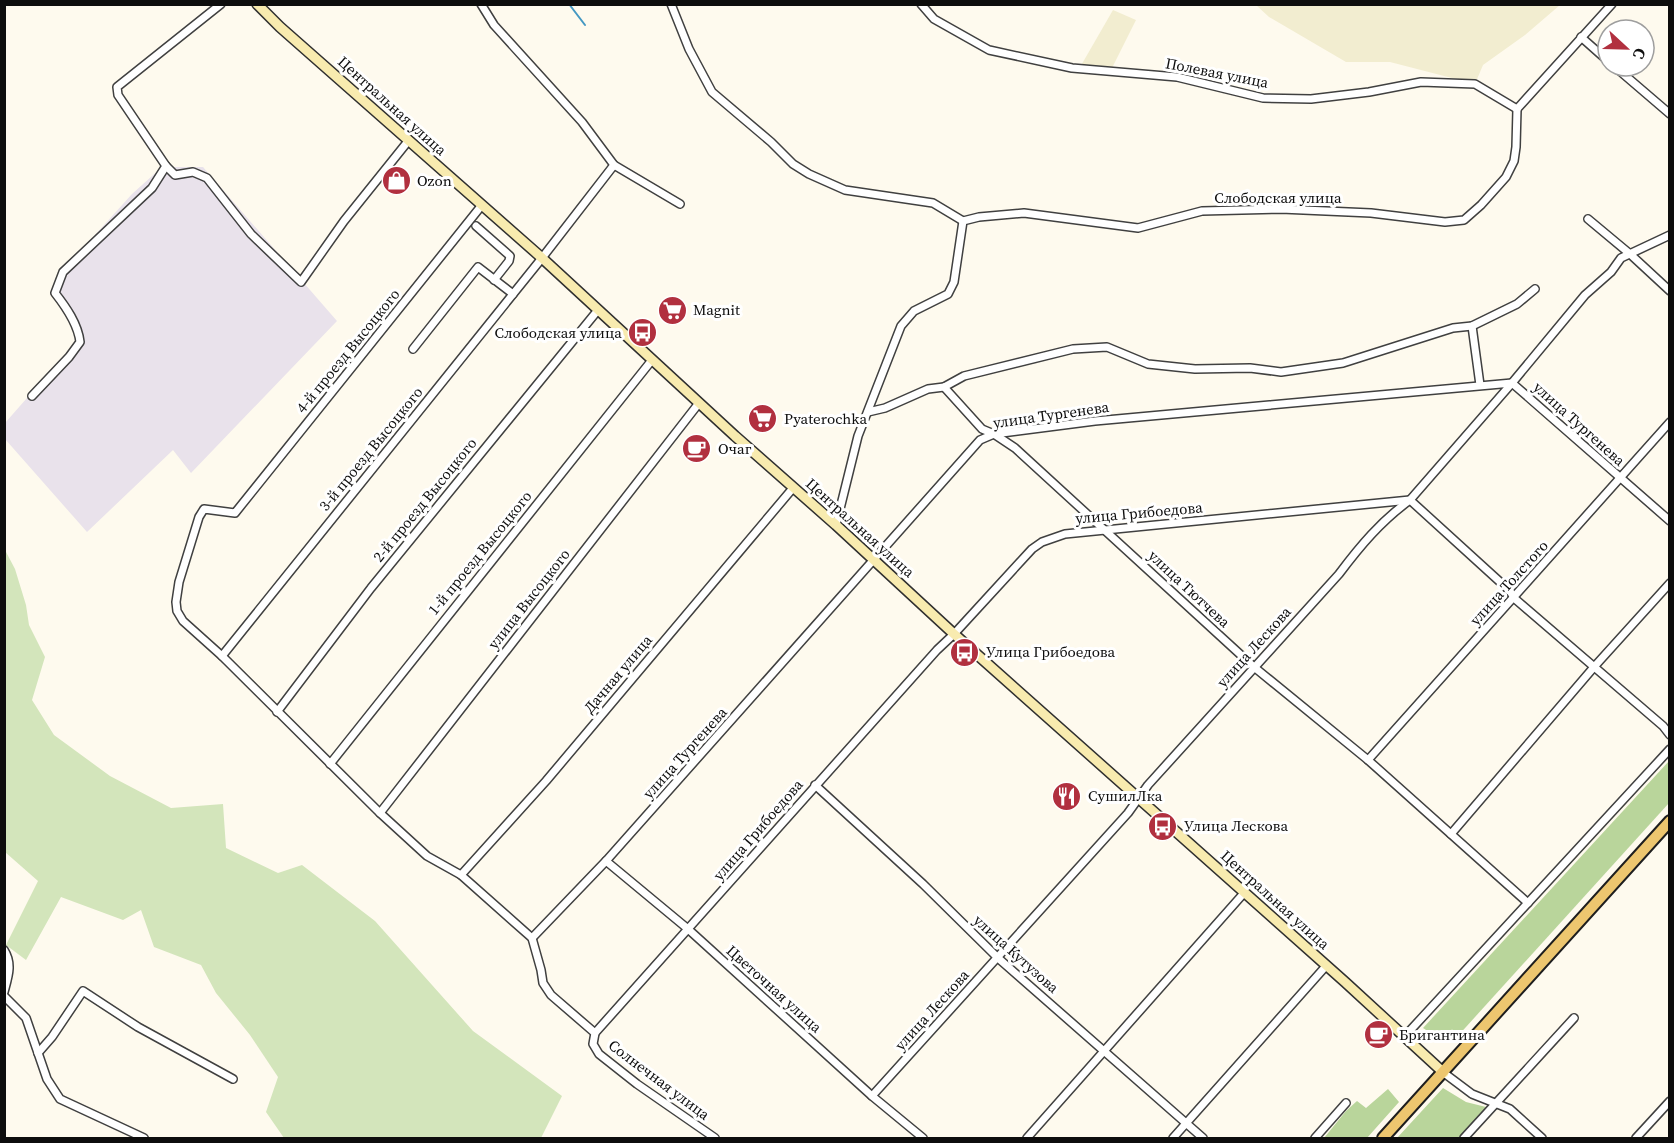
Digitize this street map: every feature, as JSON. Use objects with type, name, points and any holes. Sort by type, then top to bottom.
[{"type":"main road","points":[[1383,1138],[1670,821]]},
{"type":"street","points":[[221,4],[117,87],[118,95],[166,166],[175,175],[193,172],[207,178],[251,234],[302,282],[344,221],[409,140]]},
{"type":"street","name":"Центральная улица","points":[[257,4],[280,27],[542,258],[954,634],[1405,1036],[1443,1073]]},
{"type":"street","points":[[481,4],[494,25],[582,122],[614,165],[680,204]]},
{"type":"street","points":[[671,4],[689,50],[712,92],[771,142],[793,164],[845,190],[933,202],[963,221],[954,282],[948,294],[914,311],[901,326],[858,436],[836,525]]},
{"type":"street","name":"Полевая улица","points":[[921,4],[934,19],[989,50],[1072,68],[1177,77],[1263,98],[1311,99],[1369,92],[1421,82],[1475,84],[1517,109]]},
{"type":"street","points":[[1517,109],[1612,4]]},
{"type":"street","points":[[1581,38],[1596,51]]},
{"type":"street","points":[[1628,78],[1670,114]]},
{"type":"street","name":"Слободская улица","points":[[963,221],[979,217],[1024,213],[1138,228],[1202,212],[1281,209],[1371,213],[1445,222],[1464,220],[1506,177],[1514,161],[1517,109]]},
{"type":"street","name":"3-й проезд Высоцкого","points":[[222,657],[614,165]]},
{"type":"street","points":[[32,396],[80,342],[79,334],[67,309],[54,293],[63,272],[152,188],[166,166]]},
{"type":"street","name":"4-й проезд Высоцкого","points":[[222,657],[183,621],[177,611],[179,582],[199,517],[204,509],[235,513],[482,205]]},
{"type":"street","points":[[1588,219],[1670,291]]},
{"type":"street","points":[[476,226],[510,256],[509,261],[494,280]]},
{"type":"street","name":"улица Лескова","points":[[872,1096],[1128,813],[1138,797],[1339,574],[1362,544],[1390,514],[1410,500],[1585,295],[1611,272],[1621,258],[1670,235]]},
{"type":"street","points":[[413,349],[478,267],[513,294]]},
{"type":"street","points":[[868,412],[885,408],[928,389],[944,387],[964,376],[1073,349],[1107,347],[1148,364],[1195,369],[1250,368],[1281,372],[1344,363],[1454,328],[1472,326],[1517,304],[1535,289]]},
{"type":"street","name":"2-й проезд Высоцкого","points":[[278,712],[370,588],[598,310]]},
{"type":"street","points":[[1472,326],[1480,385]]},
{"type":"street","name":"1-й проезд Высоцкого","points":[[330,764],[652,360]]},
{"type":"street","name":"улица Тургенева","points":[[532,938],[606,861],[980,440],[994,434],[1095,422],[1512,383],[1670,522]]},
{"type":"street","name":"улица Тютчева","points":[[944,387],[982,429],[1015,448],[1254,667],[1368,760],[1528,903]]},
{"type":"street","name":"улица Высоцкого","points":[[380,813],[699,403]]},
{"type":"street","name":"улица Толстого","points":[[1368,760],[1670,422]]},
{"type":"street","name":"Дачная улица","points":[[461,875],[546,781],[793,488]]},
{"type":"street","points":[[1410,500],[1510,591],[1514,598],[1663,726],[1670,735]]},
{"type":"street","name":"улица Грибоедова","points":[[595,1033],[815,785],[1032,549],[1065,534],[1410,500]]},
{"type":"street","points":[[1451,834],[1670,583]]},
{"type":"street","points":[[222,657],[380,813],[427,856],[461,875],[532,938]]},
{"type":"street","points":[[1405,1036],[1670,748]]},
{"type":"street","name":"улица Кутузова","points":[[815,785],[998,958],[1203,1138]]},
{"type":"street","name":"Цветочная улица","points":[[606,861],[688,929],[872,1096],[923,1138]]},
{"type":"street","points":[[1027,1138],[1244,893]]},
{"type":"street","name":"Солнечная улица","points":[[532,938],[542,970],[543,982],[551,995],[595,1033],[593,1044],[599,1054],[637,1084],[715,1138]]},
{"type":"street","points":[[4,950],[9,957],[10,972],[4,994],[26,1018],[47,1079],[60,1099],[144,1138]]},
{"type":"street","points":[[1173,1138],[1326,966]]},
{"type":"street","points":[[38,1053],[83,991],[138,1027],[233,1079]]},
{"type":"street","points":[[1464,1138],[1574,1018]]},
{"type":"street","points":[[1443,1073],[1472,1094],[1510,1109],[1542,1138]]},
{"type":"street","points":[[1636,1138],[1670,1101]]},
{"type":"street","points":[[1315,1138],[1346,1103]]},
{"type":"shaded area","points":[[1256,5],[1560,5],[1525,35],[1483,65],[1475,84],[1390,62],[1346,62],[1269,17]]},
{"type":"shaded area","points":[[1113,10],[1136,20],[1110,72],[1079,69]]},
{"type":"shaded area","points":[[162,167],[203,167],[337,321],[191,473],[173,450],[87,532],[5,439],[5,423],[78,340],[55,293],[58,276],[132,194]]},
{"type":"green space","points":[[5,550],[15,569],[26,605],[29,625],[45,657],[32,700],[54,735],[110,776],[171,808],[223,804],[226,848],[278,873],[302,865],[375,921],[473,1031],[562,1096],[541,1138],[284,1138],[266,1112],[278,1077],[250,1035],[216,993],[201,965],[154,947],[141,910],[123,920],[61,897],[26,960],[6,945],[38,881],[5,852]]},
{"type":"green space","points":[[1669,761],[1669,803],[1456,1038],[1440,1039],[1423,1028]]},
{"type":"green space","points":[[1443,1088],[1466,1102],[1490,1108],[1462,1138],[1397,1138]]},
{"type":"green space","points":[[1388,1089],[1399,1102],[1367,1138],[1324,1138],[1357,1101],[1366,1108]]},
{"type":"waterway","points":[[569,4],[585,25]]},
{"type":"place","name":"Ozon","points":[[396,181]]},
{"type":"place","name":"Magnit","points":[[672,310]]},
{"type":"place","name":"Слободская улица","points":[[643,333]]},
{"type":"place","name":"Pyaterochka","points":[[763,419]]},
{"type":"place","name":"Очаг","points":[[697,449]]},
{"type":"place","name":"Улица Грибоедова","points":[[965,652]]},
{"type":"place","name":"СушилЛка","points":[[1067,796]]},
{"type":"place","name":"Улица Лескова","points":[[1163,826]]},
{"type":"place","name":"Бригантина","points":[[1378,1035]]}]
